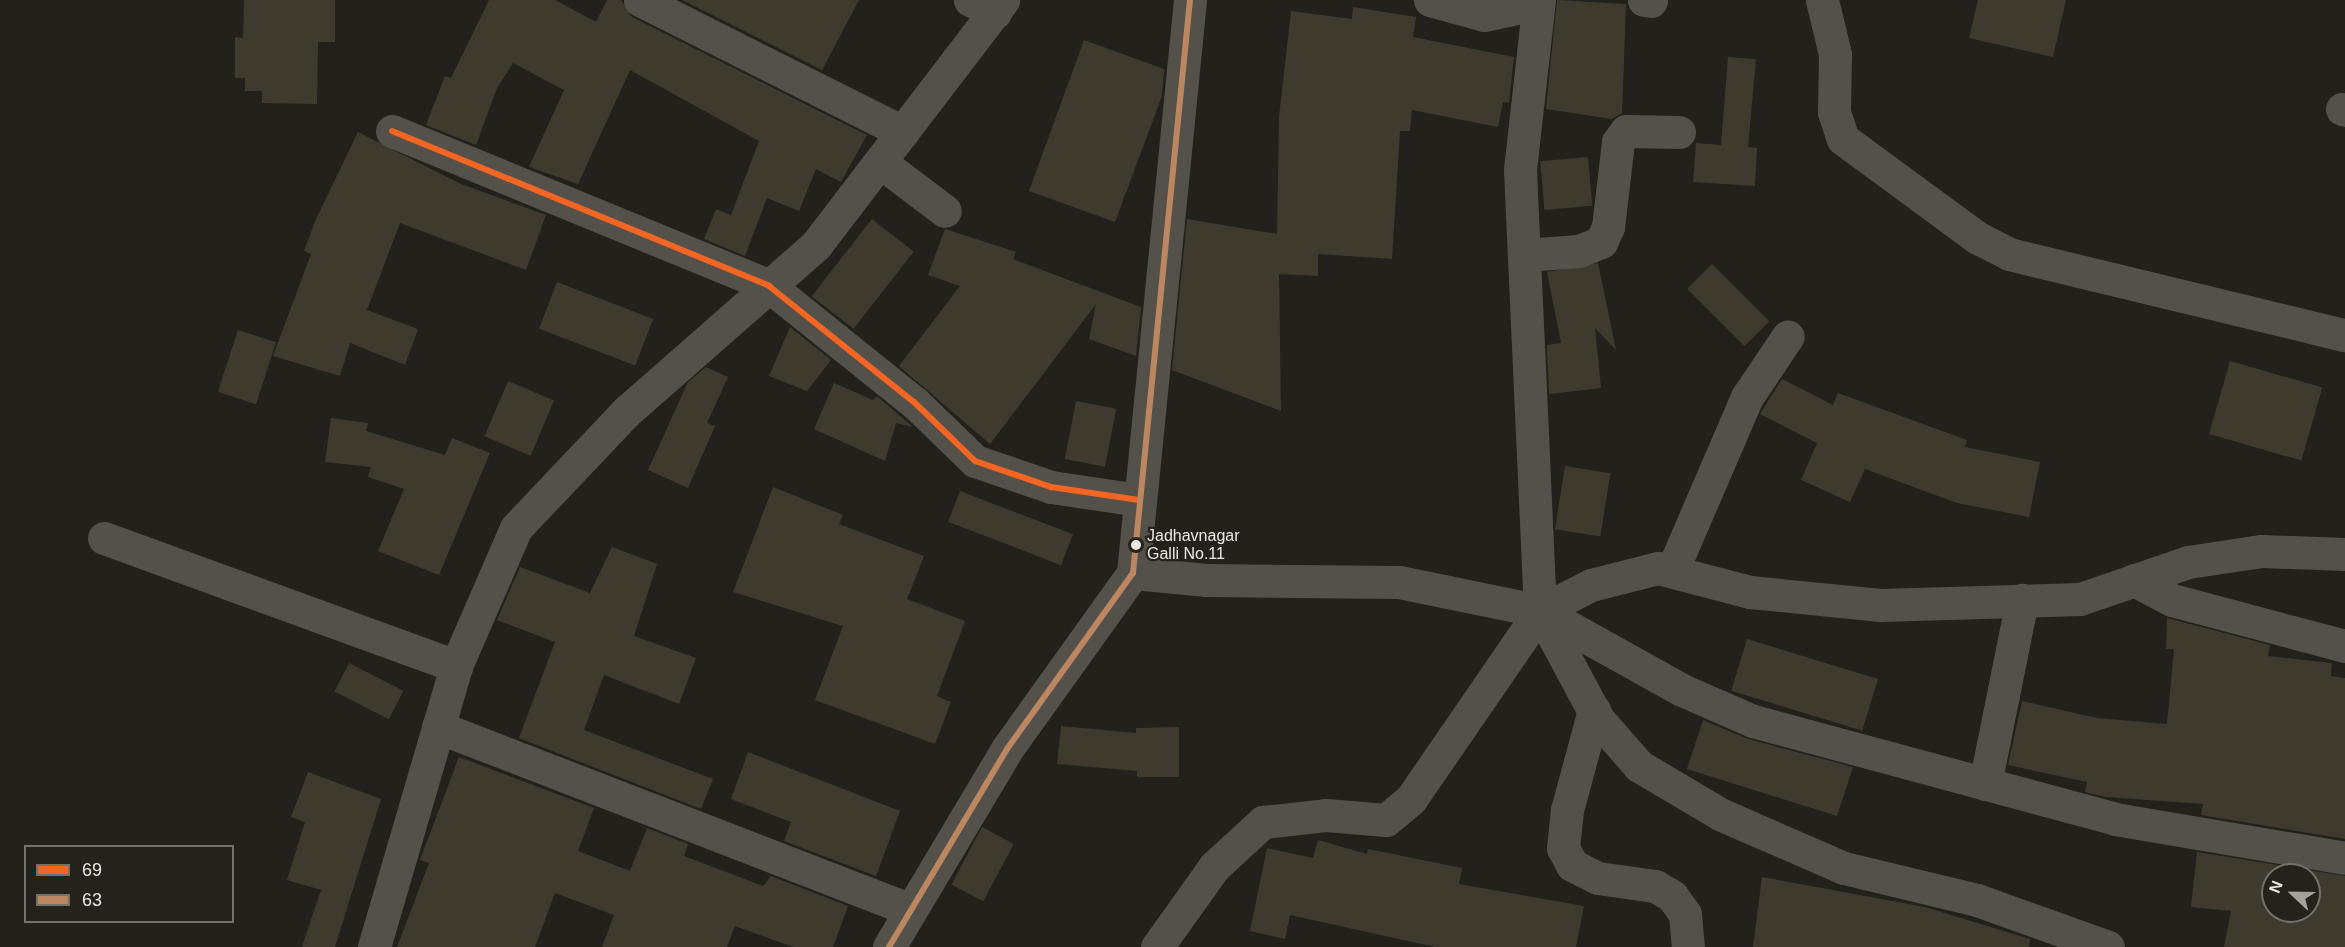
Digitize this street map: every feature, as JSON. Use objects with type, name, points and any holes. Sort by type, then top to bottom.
[{"type":"street","points":[[640,0],[903,132]]},
{"type":"street","points":[[888,947],[1007,749],[1133,573],[1190,0]]},
{"type":"street","points":[[1430,0],[1484,15],[1516,8],[1526,0]]},
{"type":"street","points":[[1539,0],[1520,170],[1540,611],[1593,710],[1639,766],[1722,815],[1844,868],[1977,900],[2108,947]]},
{"type":"street","points":[[1822,0],[1835,54],[1834,112],[1843,139],[1978,238],[2009,254],[2345,334]]},
{"type":"street","points":[[374,947],[456,666],[516,528],[626,412],[816,245],[903,132],[989,4]]},
{"type":"street","points":[[392,131],[769,286],[914,402],[975,461],[1052,487],[1139,500]]},
{"type":"street","points":[[1525,255],[1579,251],[1601,242],[1608,227],[1618,142],[1626,131],[1679,132]]},
{"type":"street","points":[[880,162],[945,212]]},
{"type":"street","points":[[1672,571],[1748,397],[1788,336]]},
{"type":"street","points":[[104,538],[456,666]]},
{"type":"street","points":[[1157,947],[1214,867],[1263,822],[1326,815],[1386,820],[1411,799],[1540,611],[1591,585],[1658,568],[1750,592],[1880,605],[2080,599],[2188,562],[2262,551],[2345,554]]},
{"type":"street","points":[[1133,573],[1207,580],[1399,582],[1540,611],[1682,690],[1753,721],[1985,784],[2208,838],[2345,858]]},
{"type":"street","points":[[2134,580],[2172,600],[2345,646]]},
{"type":"street","points":[[1985,784],[2022,600]]},
{"type":"street","points":[[1593,710],[1566,810],[1563,848],[1572,865],[1598,878],[1655,886],[1672,896],[1686,914],[1688,947]]},
{"type":"street","points":[[438,727],[910,910]]},
{"type":"building","points":[[244,0],[335,0],[335,42],[318,42],[317,104],[262,103],[262,91],[245,91],[245,78],[235,78],[235,37],[243,38]]},
{"type":"building","points":[[489,0],[555,0],[596,22],[607,0],[621,0],[632,17],[867,135],[841,182],[816,169],[799,211],[767,198],[745,256],[704,239],[716,209],[731,215],[759,141],[630,70],[578,184],[529,167],[564,90],[513,63],[497,88],[476,145],[426,125],[445,76],[451,78]]},
{"type":"building","points":[[682,0],[859,0],[822,70]]},
{"type":"building","points":[[1557,0],[1626,4],[1622,113],[1612,119],[1546,109]]},
{"type":"building","points":[[1978,0],[2066,0],[2053,57],[1969,38]]},
{"type":"building","points":[[1353,7],[1416,17],[1413,37],[1514,57],[1509,103],[1503,102],[1498,127],[1412,110],[1410,131],[1400,131],[1392,259],[1318,254],[1318,276],[1279,274],[1281,411],[1172,370],[1187,219],[1277,234],[1279,117],[1291,11],[1352,19]]},
{"type":"building","points":[[1084,40],[1164,69],[1162,96],[1115,222],[1029,191]]},
{"type":"building","points":[[1728,57],[1756,59],[1748,147],[1757,148],[1755,186],[1693,182],[1696,143],[1721,145]]},
{"type":"building","points":[[358,132],[461,184],[546,215],[526,270],[400,223],[367,310],[418,329],[405,365],[350,343],[340,376],[273,356],[311,254],[304,251],[316,219]]},
{"type":"building","points":[[1588,157],[1592,206],[1544,210],[1540,161]]},
{"type":"building","points":[[872,219],[914,252],[853,329],[812,296]]},
{"type":"building","points":[[945,229],[1016,252],[1013,259],[1141,307],[1136,356],[1089,339],[1096,304],[990,444],[899,366],[960,286],[928,275]]},
{"type":"building","points":[[1598,263],[1616,350],[1595,328],[1601,388],[1549,394],[1547,345],[1561,343],[1547,272]]},
{"type":"building","points":[[1712,264],[1769,321],[1745,346],[1687,289]]},
{"type":"building","points":[[557,282],[653,319],[635,366],[539,329]]},
{"type":"building","points":[[790,327],[831,360],[807,391],[769,376]]},
{"type":"building","points":[[238,330],[276,342],[256,404],[218,392]]},
{"type":"building","points":[[2230,361],[2322,387],[2301,461],[2209,434]]},
{"type":"building","points":[[706,367],[728,377],[707,423],[715,426],[688,488],[648,470],[688,382]]},
{"type":"building","points":[[1782,379],[1833,405],[1838,393],[1967,440],[1965,447],[2040,462],[2029,517],[1957,503],[1865,469],[1850,502],[1801,480],[1817,443],[1760,414]]},
{"type":"building","points":[[508,381],[554,401],[531,456],[485,436]]},
{"type":"building","points":[[834,383],[873,400],[877,396],[913,427],[896,423],[885,461],[814,429]]},
{"type":"building","points":[[1076,401],[1116,409],[1105,467],[1065,459]]},
{"type":"building","points":[[331,418],[368,423],[366,431],[445,455],[452,438],[490,453],[439,575],[378,551],[404,489],[368,477],[371,467],[325,462]]},
{"type":"building","points":[[1565,466],[1610,473],[1600,536],[1555,529]]},
{"type":"building","points":[[773,487],[843,515],[839,524],[924,556],[907,599],[965,621],[937,696],[951,702],[935,744],[815,700],[843,626],[733,592]]},
{"type":"building","points":[[960,491],[1073,534],[1061,565],[948,522]]},
{"type":"building","points":[[612,547],[657,564],[634,636],[696,658],[679,704],[604,675],[584,730],[713,779],[701,809],[519,738],[555,642],[497,620],[520,567],[590,593]]},
{"type":"building","points":[[2167,618],[2270,645],[2268,656],[2332,663],[2331,676],[2345,678],[2345,839],[2201,815],[2203,804],[2106,797],[2085,792],[2087,782],[2008,765],[2022,701],[2097,718],[2167,724],[2174,649],[2166,649]]},
{"type":"building","points":[[1747,639],[1878,679],[1862,731],[1731,691]]},
{"type":"building","points":[[349,663],[403,691],[389,719],[334,692]]},
{"type":"building","points":[[1703,720],[1748,739],[1853,767],[1837,816],[1687,769]]},
{"type":"building","points":[[1061,726],[1136,733],[1136,728],[1179,727],[1179,777],[1137,777],[1137,771],[1057,764]]},
{"type":"building","points":[[748,752],[900,811],[876,876],[784,841],[791,822],[731,799]]},
{"type":"building","points":[[459,757],[594,808],[578,851],[630,871],[647,828],[688,844],[684,856],[763,886],[771,876],[848,906],[833,947],[793,947],[735,926],[727,947],[602,947],[614,915],[555,893],[535,947],[397,947],[429,863],[420,860]]},
{"type":"building","points":[[308,772],[381,799],[335,947],[302,947],[321,890],[287,880],[305,822],[291,817]]},
{"type":"building","points":[[982,827],[1014,844],[983,901],[951,884]]},
{"type":"building","points":[[1318,840],[1367,854],[1368,849],[1462,868],[1459,884],[1584,906],[1576,947],[1435,947],[1290,915],[1285,939],[1250,931],[1267,848],[1313,858]]},
{"type":"building","points":[[2197,852],[2265,863],[2261,863],[2261,923],[2321,923],[2321,872],[2345,876],[2345,947],[2224,947],[2231,911],[2191,907]]},
{"type":"building","points":[[1762,877],[1925,907],[2030,939],[2029,947],[1753,947]]},
{"type":"transit line","name":"63","points":[[889,947],[1007,749],[1133,573],[1190,0]]},
{"type":"transit line","name":"69","points":[[392,131],[769,286],[914,402],[975,461],[1051,487],[1139,500]]},
{"type":"place","name":"Jadhavnagar Galli No.11","points":[[1136,545]]}]
